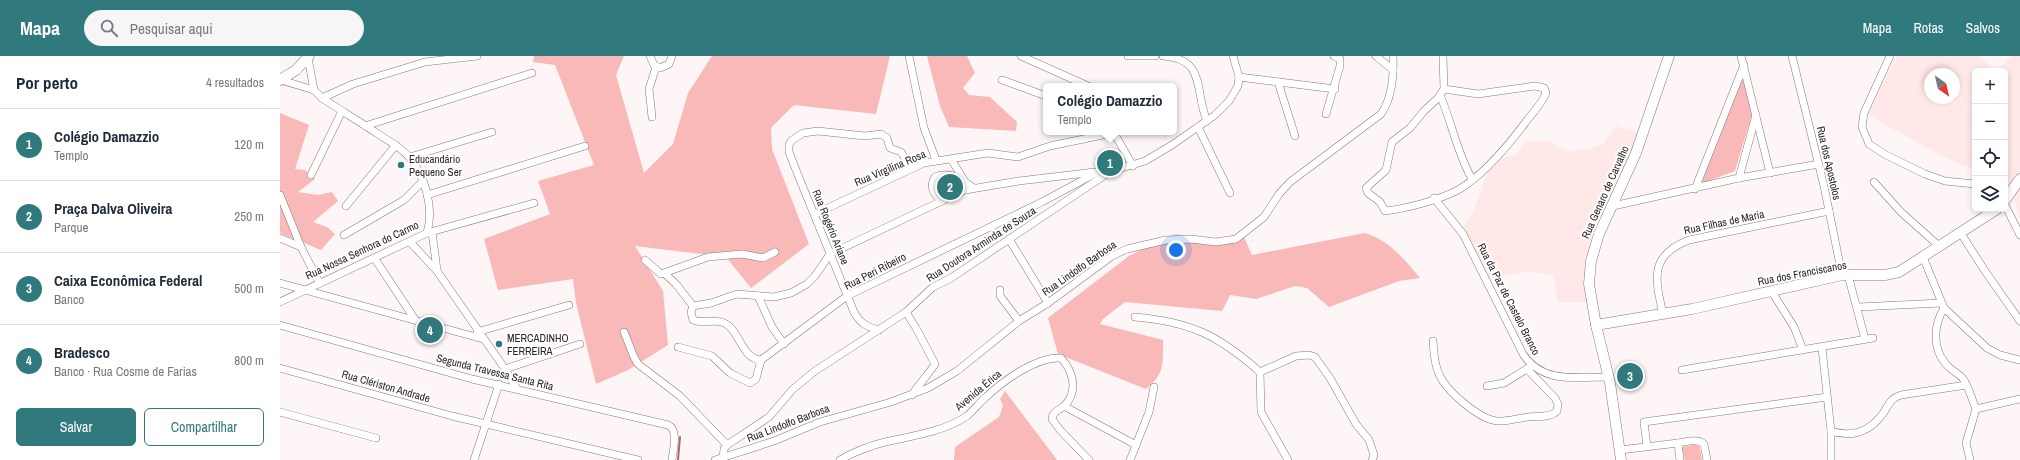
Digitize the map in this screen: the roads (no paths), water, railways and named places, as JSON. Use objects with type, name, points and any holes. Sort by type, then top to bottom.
[{"type":"main road","name":"Rua Genaro de Carvalho","points":[[1621,455],[1608,377],[1596,325],[1589,273],[1596,241],[1638,148],[1669,56]]},
{"type":"main road","points":[[281,80],[296,70],[309,57]]},
{"type":"main road","points":[[2008,194],[2020,179]]},
{"type":"main road","name":"Rua dos Franciscanos","points":[[1596,325],[1663,314],[1772,292],[1845,275],[1893,273],[1905,269],[1992,212]]},
{"type":"street","points":[[322,98],[353,84],[425,62],[477,56]]},
{"type":"street","points":[[650,56],[656,67]]},
{"type":"street","points":[[656,67],[666,67],[671,61],[672,56]]},
{"type":"street","points":[[909,56],[924,128],[936,160]]},
{"type":"street","points":[[1021,56],[1081,83]]},
{"type":"street","points":[[1128,56],[1155,56]]},
{"type":"street","points":[[1163,56],[1180,58],[1187,61],[1193,69],[1198,81],[1202,107],[1207,121]]},
{"type":"street","points":[[1233,56],[1240,77],[1335,89]]},
{"type":"street","points":[[1376,56],[1393,70]]},
{"type":"street","name":"Rua Lindolfo Barbosa","points":[[719,459],[774,441],[820,422],[912,395],[957,371],[1019,321],[1048,303],[1112,256],[1127,249],[1151,243],[1179,239],[1226,242],[1243,235],[1264,217],[1279,194],[1290,182],[1380,114],[1388,98],[1393,70],[1393,56]]},
{"type":"street","points":[[1443,56],[1442,92],[1459,151],[1472,179]]},
{"type":"street","points":[[1741,56],[1770,173]]},
{"type":"street","name":"Rua dos Apostolos","points":[[1792,56],[1845,275],[1869,338],[1822,348]]},
{"type":"street","points":[[1890,56],[1864,113],[1862,127],[1868,144],[1924,174],[1945,180],[1972,184]]},
{"type":"street","points":[[309,57],[314,90]]},
{"type":"street","points":[[1326,114],[1335,89],[1340,66],[1336,57]]},
{"type":"street","points":[[1695,189],[1744,65]]},
{"type":"street","points":[[652,117],[649,89],[656,67]]},
{"type":"street","points":[[365,126],[532,73]]},
{"type":"street","name":"Rua Doutora Arminda de Souza","points":[[727,445],[769,417],[793,389],[815,371],[906,312],[933,288],[951,278],[1111,171],[1133,166],[1158,154],[1207,121],[1229,101],[1238,86],[1240,77]]},
{"type":"street","name":"Rua Nossa Senhora do Carmo","points":[[280,302],[319,282],[375,259],[429,232],[430,216],[423,181],[410,158],[396,145],[322,98],[314,90],[281,80]]},
{"type":"street","points":[[1002,80],[1030,92],[1043,95]]},
{"type":"street","points":[[1278,82],[1295,136]]},
{"type":"street","points":[[1535,86],[1544,88],[1546,91],[1544,98],[1522,127],[1491,162],[1472,179],[1457,190],[1403,209],[1384,211],[1380,202],[1368,193],[1366,188],[1386,170],[1392,142],[1410,128],[1442,92],[1478,94],[1535,86]]},
{"type":"street","points":[[311,175],[342,111]]},
{"type":"street","points":[[1739,178],[1756,113]]},
{"type":"street","points":[[1198,127],[1230,193]]},
{"type":"street","name":"Rua Rogério Ariane","points":[[879,330],[861,323],[847,296],[789,152],[791,141],[799,135],[812,131],[864,136],[881,134],[887,138],[890,148],[901,152],[912,168]]},
{"type":"street","points":[[410,158],[492,132]]},
{"type":"street","name":"Rua Virgilina Rosa","points":[[814,214],[912,168],[936,160],[988,153],[1018,157],[1050,146],[1101,135]]},
{"type":"street","points":[[1117,135],[1133,166]]},
{"type":"street","points":[[346,206],[396,145]]},
{"type":"street","points":[[427,195],[585,146]]},
{"type":"street","points":[[951,159],[964,182]]},
{"type":"street","points":[[1612,206],[1695,189],[1739,178],[1819,164]]},
{"type":"street","points":[[693,306],[711,303],[737,294],[782,296],[799,289],[815,276],[830,254],[942,200],[974,188],[1111,171]]},
{"type":"street","name":"Rua Peri Ribeiro","points":[[761,360],[847,296],[1022,212],[1098,172]]},
{"type":"street","points":[[942,200],[933,192],[931,187],[935,177],[941,174],[948,174],[974,188]]},
{"type":"street","points":[[344,235],[404,200],[423,181]]},
{"type":"street","points":[[1874,182],[1901,212],[1939,246]]},
{"type":"street","points":[[280,195],[282,204],[301,247],[319,282]]},
{"type":"street","name":"Rua da Paz de Castelo Branco","points":[[1434,198],[1463,234],[1530,368],[1564,378],[1608,377]]},
{"type":"street","points":[[437,271],[429,232],[534,203]]},
{"type":"street","name":"Rua Filhas de Maria","points":[[1663,314],[1658,284],[1659,268],[1663,256],[1676,245],[1689,240],[1829,211]]},
{"type":"street","points":[[2008,212],[2020,235]]},
{"type":"street","points":[[1960,232],[2020,321]]},
{"type":"street","points":[[280,238],[301,247]]},
{"type":"street","points":[[1009,239],[1048,303]]},
{"type":"street","points":[[410,242],[437,271],[517,389]]},
{"type":"street","points":[[645,260],[661,274],[708,257],[742,254],[764,258],[775,252]]},
{"type":"street","points":[[1923,257],[1943,305],[1987,348],[2000,355],[2020,360]]},
{"type":"street","points":[[375,259],[414,318]]},
{"type":"street","points":[[664,273],[676,284],[693,306]]},
{"type":"street","points":[[280,283],[414,318],[483,339]]},
{"type":"street","points":[[1000,290],[1000,296],[1019,321]]},
{"type":"street","points":[[1772,292],[1794,327],[1803,350]]},
{"type":"street","points":[[758,296],[772,326],[784,344]]},
{"type":"street","points":[[477,332],[569,305]]},
{"type":"street","points":[[1858,307],[1943,305]]},
{"type":"street","points":[[1943,305],[1936,329],[1940,352],[1946,364],[1963,379],[1976,409],[1966,443],[1970,460]]},
{"type":"street","points":[[678,347],[712,356],[730,373],[750,383],[756,379],[761,360],[755,360],[749,356],[735,334],[724,323],[719,321],[693,320],[691,312],[693,306]]},
{"type":"street","points":[[906,312],[935,364],[934,368],[924,376],[912,395]]},
{"type":"street","points":[[1135,317],[1181,324],[1205,333],[1228,346],[1260,372],[1261,412],[1288,460]]},
{"type":"street","name":"Segunda Travessa Santa Rita","points":[[280,325],[517,389],[672,426],[675,432],[672,460]]},
{"type":"street","points":[[624,332],[634,357],[645,369],[680,396],[727,445],[719,459]]},
{"type":"street","points":[[1433,341],[1434,359],[1439,374],[1446,386],[1456,396],[1489,420],[1498,422],[1554,414],[1558,407],[1555,398],[1530,368],[1504,383],[1488,386]]},
{"type":"street","points":[[505,370],[580,344]]},
{"type":"street","points":[[1682,370],[1822,348],[1832,431],[1831,460]]},
{"type":"street","points":[[1260,372],[1290,358],[1303,355],[1315,357],[1330,378],[1356,424],[1369,440],[1374,455],[1372,460]]},
{"type":"street","name":"Avenida Érica","points":[[840,460],[856,452],[884,443],[949,425],[968,415],[996,388],[1012,376],[1042,361],[1061,358],[1066,363],[1074,384],[1070,396],[1064,406]]},
{"type":"street","name":"Rua Clériston Andrade","points":[[280,368],[486,424],[638,460]]},
{"type":"street","points":[[474,460],[500,384]]},
{"type":"street","points":[[1832,431],[1847,434],[1860,433],[1878,419],[1891,401],[1901,395],[1966,385]]},
{"type":"street","points":[[1130,460],[1149,412],[1154,386]]},
{"type":"street","points":[[1647,446],[1644,422],[1827,397]]},
{"type":"street","points":[[1976,409],[2020,399]]},
{"type":"street","points":[[1089,460],[1066,437],[1052,419],[1053,414],[1064,406],[1136,445]]},
{"type":"street","points":[[280,412],[376,438]]},
{"type":"street","points":[[1621,455],[1647,446],[1694,441],[1703,442],[1707,460]]},
{"type":"street","points":[[1678,442],[1680,460]]},
{"type":"waterway","points":[[678,460],[680,437]]},
{"type":"place","name":"Colégio Damazzio","points":[[1110,163]]},
{"type":"place","name":"Educandário Pequeno Ser","points":[[401,165]]},
{"type":"place","name":"Praça Dalva Oliveira","points":[[950,187]]},
{"type":"place","name":"Bradesco","points":[[430,330]]},
{"type":"place","name":"MERCADINHO FERREIRA","points":[[499,344]]},
{"type":"place","name":"Caixa Econômica Federal","points":[[1630,376]]}]
